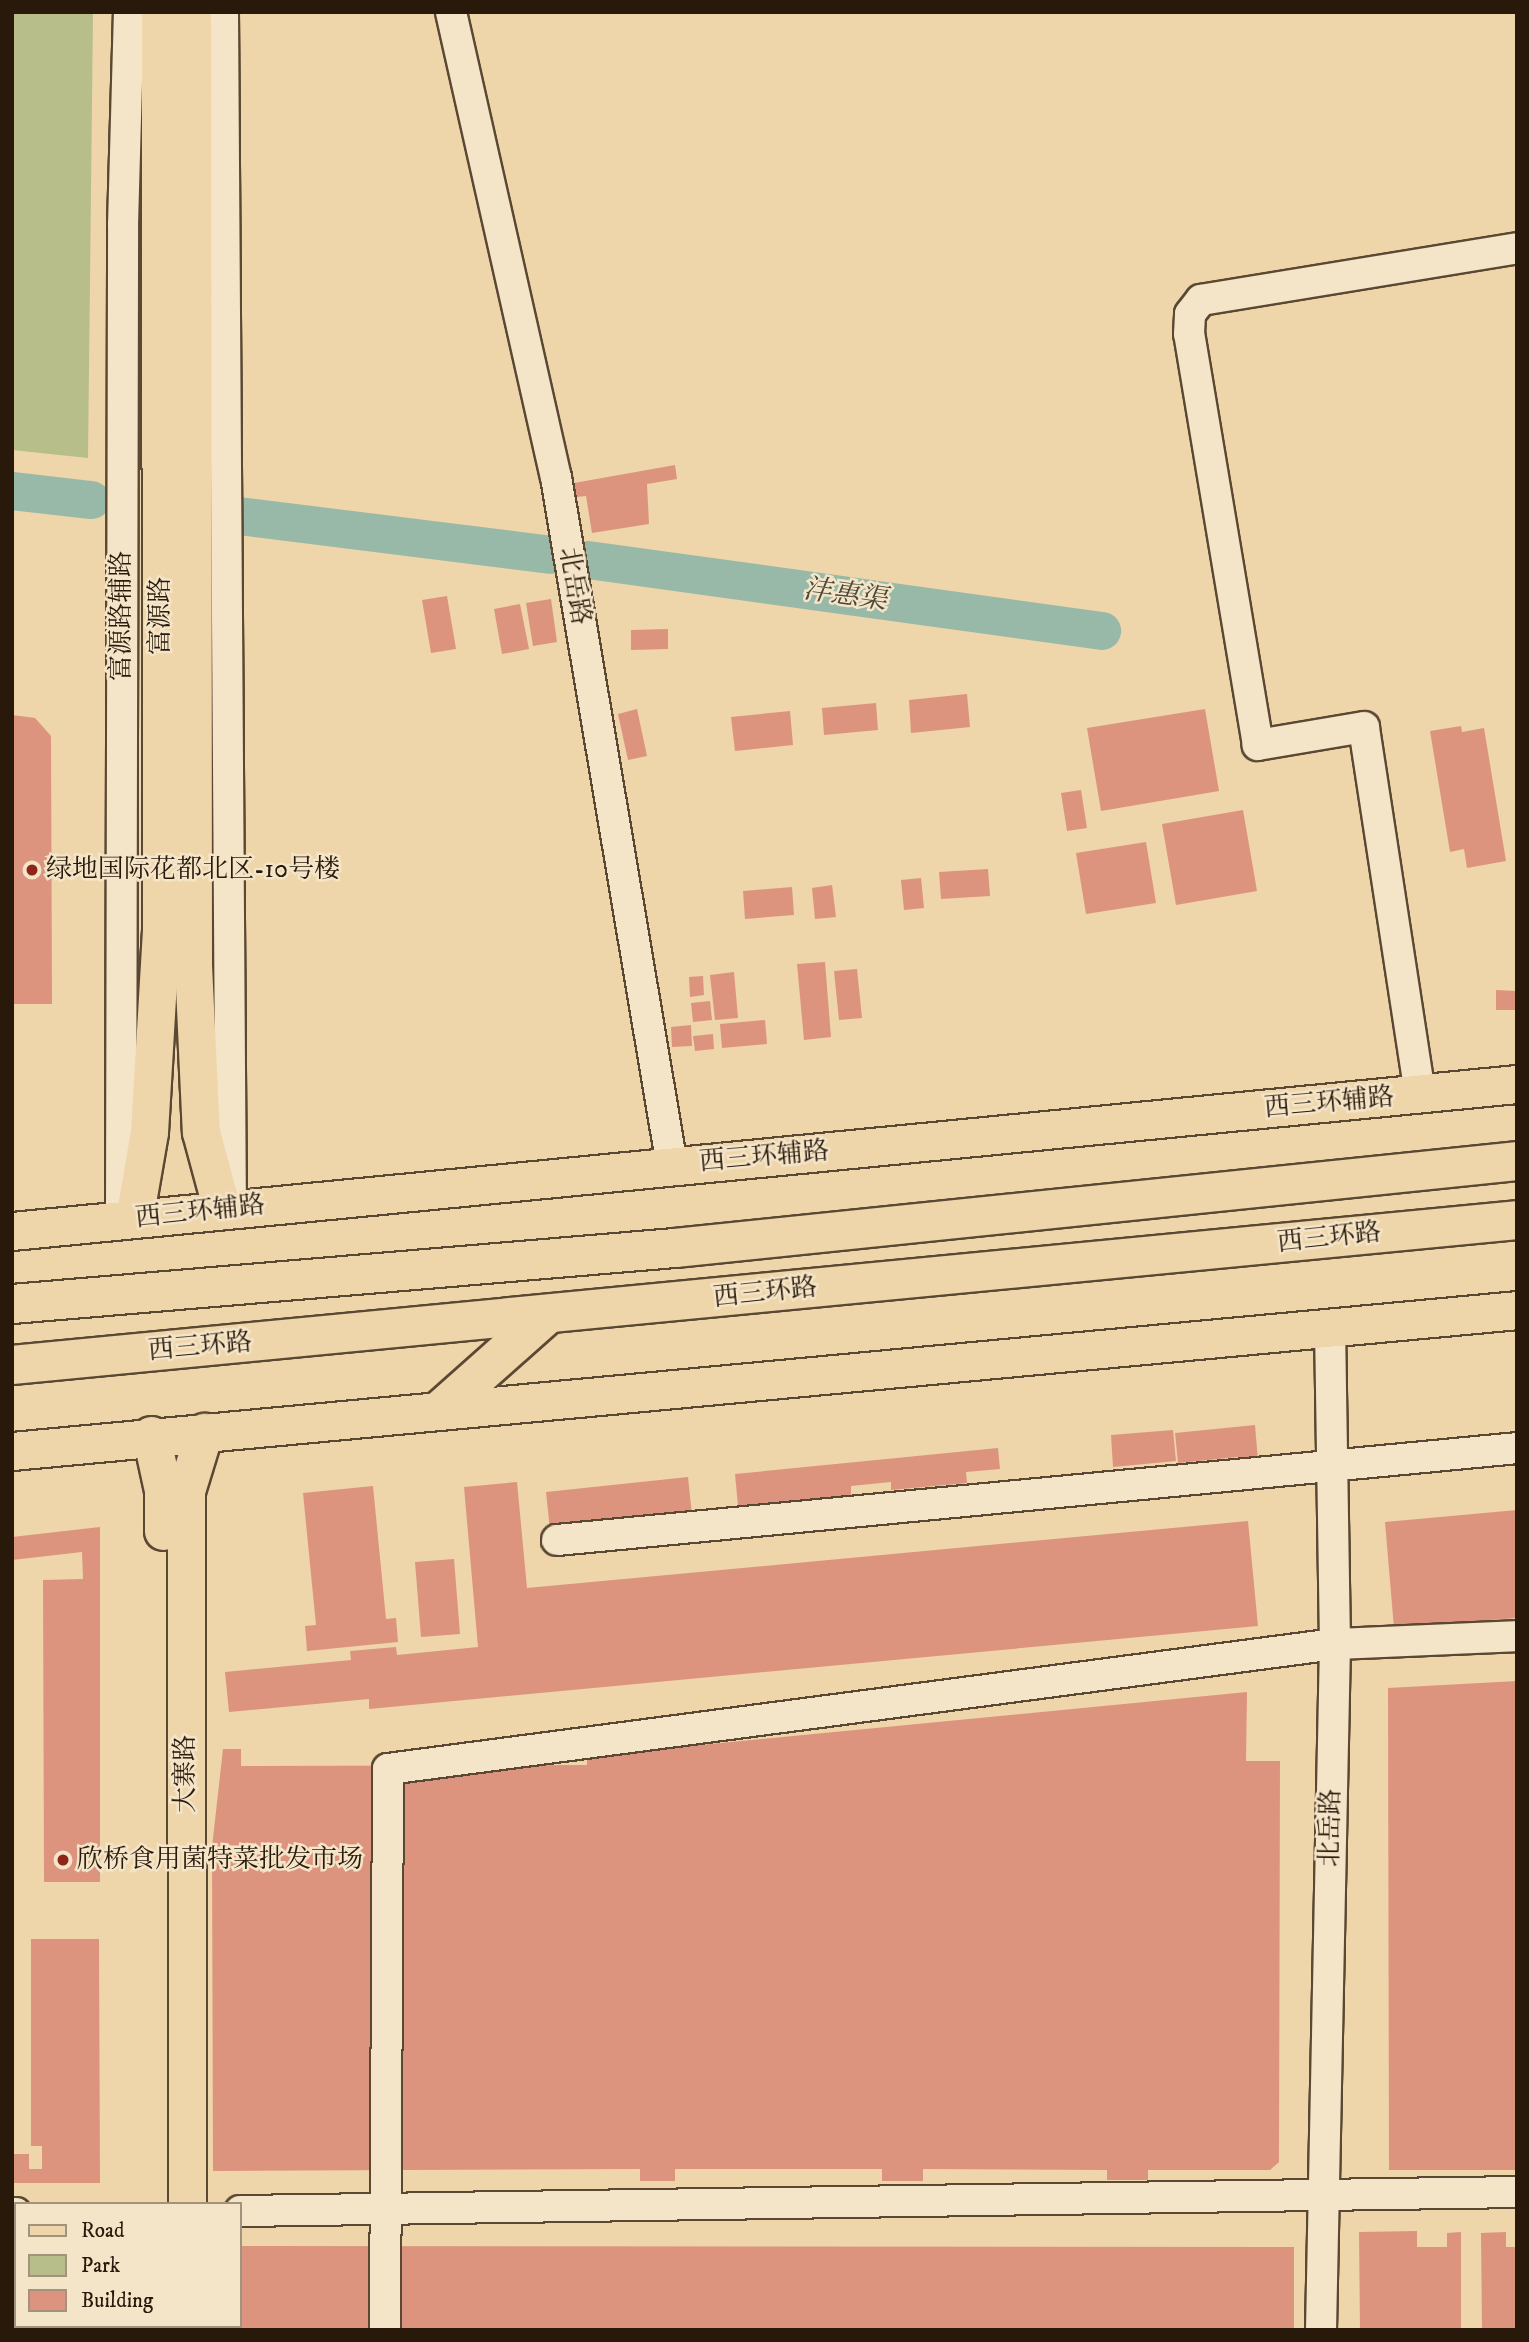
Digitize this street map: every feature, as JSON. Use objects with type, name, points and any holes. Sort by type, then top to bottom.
[{"type":"highway","name":"西三环路","points":[[12,1304],[675,1248],[1517,1161]]},
{"type":"highway","name":"西三环路","points":[[12,1365],[1517,1220]]},
{"type":"highway","points":[[12,1281],[77,1298]]},
{"type":"highway","points":[[440,1410],[548,1314]]},
{"type":"highway","points":[[12,1390],[84,1358]]},
{"type":"main road","name":"富源路","points":[[128,1219],[149,1132],[162,930],[160,12]]},
{"type":"main road","name":"富源路","points":[[191,12],[193,965],[201,1132],[226,1210]]},
{"type":"main road","name":"西三环辅路","points":[[12,1231],[1517,1084]]},
{"type":"main road","points":[[12,1451],[151,1435],[1517,1310]]},
{"type":"main road","name":"大寨路","points":[[187,2202],[186,1491],[204,1432]]},
{"type":"main road","name":"大寨路","points":[[151,1435],[163,1490],[164,2202]]},
{"type":"street","name":"富源路辅路","points":[[128,1219],[123,225],[129,12]]},
{"type":"street","points":[[223,12],[226,1210]]},
{"type":"street","name":"北岳路","points":[[451,12],[556,477],[672,1166]]},
{"type":"street","points":[[1420,1094],[1364,727],[1258,745],[1189,334],[1190,314],[1200,300],[1517,248]]},
{"type":"street","name":"北岳路","points":[[1321,2330],[1335,1644],[1330,1326]]},
{"type":"street","points":[[557,1541],[1517,1448]]},
{"type":"street","points":[[385,2330],[388,1769],[1335,1644],[1517,1636]]},
{"type":"street","points":[[242,2211],[1517,2193]]},
{"type":"green space","points":[[12,12],[93,12],[88,458],[12,450]]},
{"type":"building","points":[[675,465],[677,479],[647,484],[649,524],[592,533],[586,496],[576,497],[574,483]]},
{"type":"building","points":[[447,596],[456,649],[431,653],[422,600]]},
{"type":"building","points":[[551,599],[557,642],[533,646],[526,603]]},
{"type":"building","points":[[520,604],[529,649],[502,654],[494,609]]},
{"type":"building","points":[[668,629],[668,649],[631,650],[631,630]]},
{"type":"building","points":[[967,694],[970,727],[911,733],[909,700]]},
{"type":"building","points":[[876,703],[878,730],[824,735],[822,708]]},
{"type":"building","points":[[637,709],[647,756],[628,760],[618,714]]},
{"type":"building","points":[[1205,709],[1219,791],[1101,811],[1087,728]]},
{"type":"building","points":[[790,711],[793,745],[735,751],[731,717]]},
{"type":"building","name":"绿地国际花都北区-10号楼","points":[[12,715],[35,718],[51,736],[52,1004],[12,1004]]},
{"type":"building","points":[[1461,726],[1462,732],[1484,728],[1506,861],[1467,868],[1464,849],[1450,852],[1430,731]]},
{"type":"building","points":[[1081,790],[1087,828],[1067,831],[1061,793]]},
{"type":"building","points":[[1243,810],[1257,891],[1176,905],[1162,824]]},
{"type":"building","points":[[1146,842],[1156,903],[1086,914],[1076,853]]},
{"type":"building","points":[[988,869],[990,896],[941,899],[939,872]]},
{"type":"building","points":[[921,878],[924,908],[904,910],[901,880]]},
{"type":"building","points":[[832,885],[836,917],[815,919],[812,888]]},
{"type":"building","points":[[792,887],[794,915],[745,919],[743,891]]},
{"type":"building","points":[[825,962],[831,1037],[804,1040],[797,964]]},
{"type":"building","points":[[857,969],[862,1018],[839,1020],[834,971]]},
{"type":"building","points":[[734,972],[738,1018],[715,1020],[710,975]]},
{"type":"building","points":[[703,976],[704,995],[690,997],[689,977]]},
{"type":"building","points":[[1496,990],[1517,991],[1517,1010],[1496,1010]]},
{"type":"building","points":[[710,1001],[712,1020],[693,1022],[691,1003]]},
{"type":"building","points":[[765,1020],[767,1044],[722,1048],[720,1024]]},
{"type":"building","points":[[691,1025],[692,1046],[672,1047],[671,1027]]},
{"type":"building","points":[[713,1034],[714,1049],[695,1051],[693,1036]]},
{"type":"building","points":[[1255,1425],[1258,1461],[1239,1463],[1238,1457],[1178,1463],[1175,1433]]},
{"type":"building","points":[[1173,1430],[1176,1461],[1113,1467],[1111,1435]]},
{"type":"building","points":[[998,1448],[1000,1469],[966,1472],[967,1483],[891,1490],[891,1482],[851,1486],[851,1495],[738,1506],[735,1474]]},
{"type":"building","points":[[688,1477],[692,1515],[550,1530],[546,1492]]},
{"type":"building","points":[[517,1482],[527,1588],[1248,1521],[1258,1626],[369,1709],[369,1699],[229,1712],[225,1672],[351,1660],[350,1651],[396,1647],[397,1655],[478,1647],[464,1487]]},
{"type":"building","points":[[373,1486],[386,1619],[396,1618],[398,1642],[307,1651],[305,1626],[316,1625],[303,1493]]},
{"type":"building","points":[[1517,1510],[1517,1618],[1394,1628],[1385,1522]]},
{"type":"building","points":[[100,1527],[100,1882],[44,1882],[43,1580],[83,1579],[82,1552],[12,1560],[12,1537]]},
{"type":"building","points":[[454,1559],[460,1634],[421,1637],[415,1562]]},
{"type":"building","points":[[1517,1681],[1517,2170],[1389,2170],[1388,1688]]},
{"type":"building","points":[[1247,1692],[1246,1761],[1280,1761],[1279,2162],[1270,2170],[1148,2170],[1148,2180],[1107,2180],[1107,2170],[923,2169],[923,2181],[882,2181],[882,2169],[675,2169],[675,2181],[640,2181],[640,2169],[213,2171],[212,1847],[223,1749],[241,1749],[241,1766],[587,1765],[587,1756]]},
{"type":"building","points":[[31,1939],[99,1939],[100,2183],[12,2183],[12,2154],[29,2154],[29,2169],[42,2169],[42,2146],[31,2146]]},
{"type":"building","points":[[1417,2231],[1417,2247],[1447,2247],[1447,2233],[1461,2232],[1461,2330],[1360,2330],[1359,2232]]},
{"type":"building","points":[[1506,2232],[1506,2247],[1517,2247],[1517,2330],[1482,2330],[1481,2233]]},
{"type":"building","points":[[242,2246],[1294,2247],[1294,2330],[213,2330],[242,2328]]},
{"type":"building","points":[[86,2328],[119,2328],[119,2330]]},
{"type":"waterway","name":"沣惠渠","points":[[12,491],[91,500]]},
{"type":"waterway","name":"沣惠渠","points":[[239,516],[551,555]]},
{"type":"waterway","name":"沣惠渠","points":[[588,560],[1102,631]]},
{"type":"place","name":"绿地国际花都北区-10号楼","points":[[32,870]]},
{"type":"place","name":"欣桥食用菌特菜批发市场","points":[[63,1860]]}]
